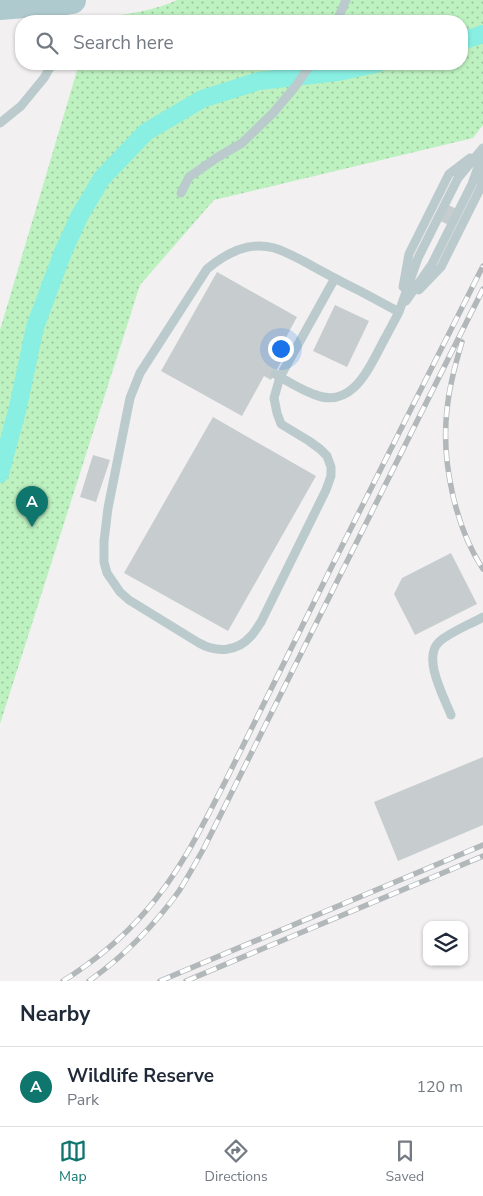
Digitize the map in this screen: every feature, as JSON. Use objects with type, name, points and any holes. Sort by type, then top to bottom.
[{"type":"main road","points":[[0,6],[67,7]]},
{"type":"lane","points":[[340,15],[346,0]]},
{"type":"lane","points":[[0,123],[21,106],[49,70]]},
{"type":"lane","points":[[181,193],[189,177],[242,143],[273,113],[307,70]]},
{"type":"lane","points":[[399,312],[418,258],[458,178],[483,148]]},
{"type":"lane","points":[[399,312],[409,254],[449,174],[483,148]]},
{"type":"lane","points":[[275,374],[312,394],[328,398],[340,396],[351,390],[362,379],[399,312],[432,264],[472,184],[483,153]]},
{"type":"lane","points":[[399,312],[441,267],[481,187],[483,168]]},
{"type":"lane","points":[[335,278],[280,377],[274,398],[281,424],[320,448],[327,456],[331,467],[331,476],[326,490],[261,622],[251,636],[240,645],[218,650],[199,643],[128,600],[107,573],[104,562],[107,516],[130,398],[140,372],[207,269],[227,254],[251,246],[273,247],[288,253],[399,312]]},
{"type":"lane","points":[[451,715],[433,670],[433,652],[437,644],[446,637],[483,617]]},
{"type":"green space","points":[[177,0],[483,0],[483,125],[473,138],[214,200],[140,285],[0,724],[0,330],[77,70],[468,70],[468,15],[122,15],[162,6]]},
{"type":"building","points":[[442,202],[461,211],[453,227],[434,218]]},
{"type":"building","points":[[217,272],[297,317],[277,354],[283,358],[271,380],[264,376],[242,416],[161,371]]},
{"type":"building","points":[[335,305],[369,321],[347,367],[313,351]]},
{"type":"building","points":[[213,417],[316,476],[228,631],[124,573]]},
{"type":"building","points":[[93,455],[110,460],[96,502],[80,497]]},
{"type":"building","points":[[451,553],[477,604],[415,635],[394,594],[402,578]]},
{"type":"building","points":[[483,757],[483,825],[398,861],[374,802]]},
{"type":"waterway","points":[[468,39],[483,34]]},
{"type":"waterway","points":[[0,474],[18,407],[35,327],[63,252],[80,215],[102,178],[146,132],[202,99],[259,81],[348,70]]},
{"type":"railway","points":[[63,981],[106,950],[136,922],[169,882],[189,850],[208,816],[483,266]]},
{"type":"railway","points":[[89,981],[138,940],[179,891],[192,870],[483,289]]},
{"type":"railway","points":[[462,342],[448,401],[446,450],[448,471],[458,513],[473,552],[483,569]]},
{"type":"railway","points":[[160,981],[483,845]]},
{"type":"railway","points":[[186,981],[483,856]]},
{"type":"place","name":"Wildlife Reserve","points":[[32,527]]}]
